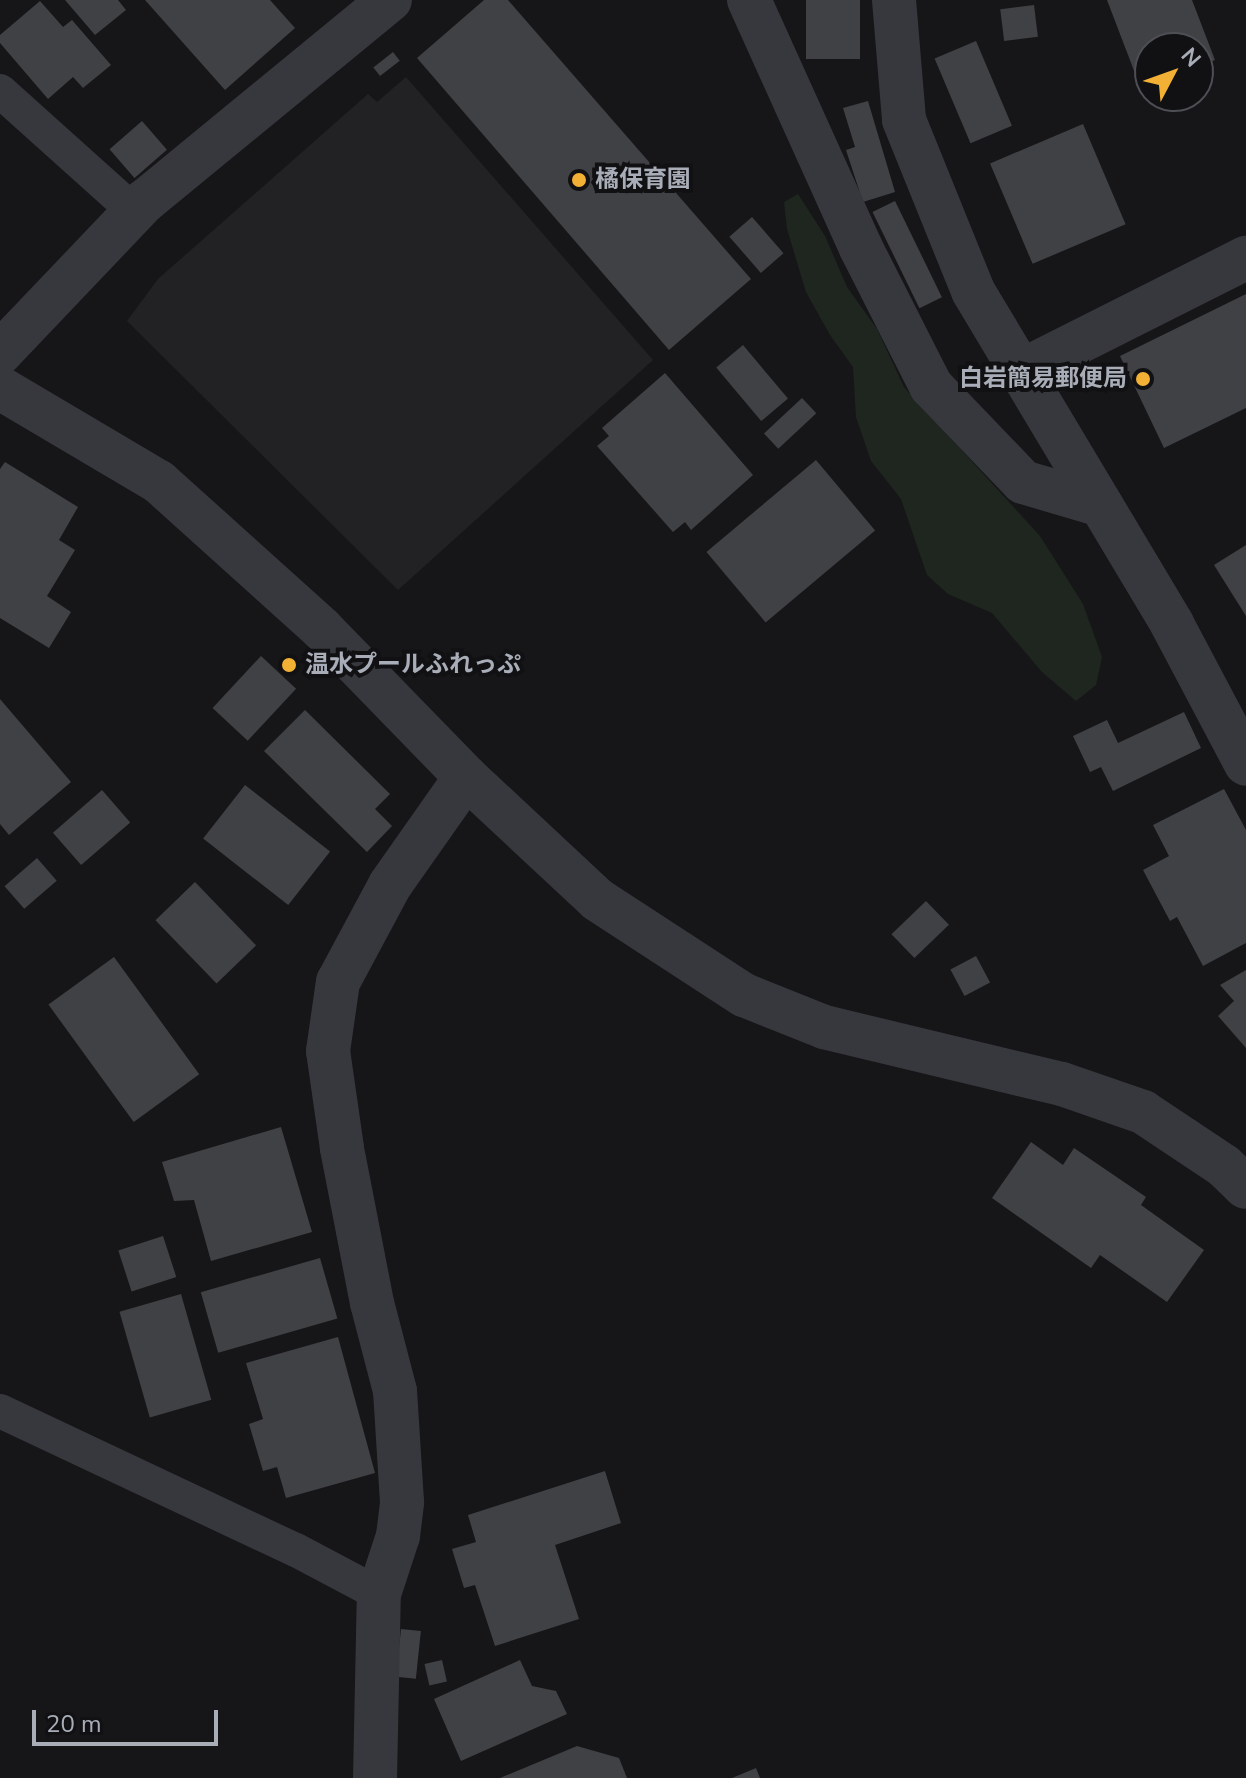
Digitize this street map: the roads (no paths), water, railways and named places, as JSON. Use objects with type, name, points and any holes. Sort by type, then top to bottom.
[{"type":"street","points":[[0,353],[135,212],[390,0]]},
{"type":"street","points":[[749,0],[861,248],[931,386],[1023,482],[1101,505]]},
{"type":"street","points":[[894,0],[904,120],[973,291],[1172,624],[1246,764]]},
{"type":"street","points":[[1021,371],[1246,258]]},
{"type":"street","points":[[0,388],[159,482],[322,629],[466,777],[598,900],[744,995],[824,1027],[1062,1084],[1143,1112],[1224,1166],[1246,1187]]},
{"type":"street","points":[[375,1778],[379,1594],[398,1536],[402,1502],[395,1391],[372,1303],[328,1051],[338,982],[390,885],[466,777]]},
{"type":"lane","points":[[0,91],[135,212]]},
{"type":"lane","points":[[1,1413],[296,1550],[379,1594]]},
{"type":"place","name":"橘保育園","points":[[579,180]]},
{"type":"place","name":"白岩簡易郵便局","points":[[1143,379]]},
{"type":"place","name":"温水プールふれっぷ","points":[[289,665]]}]
